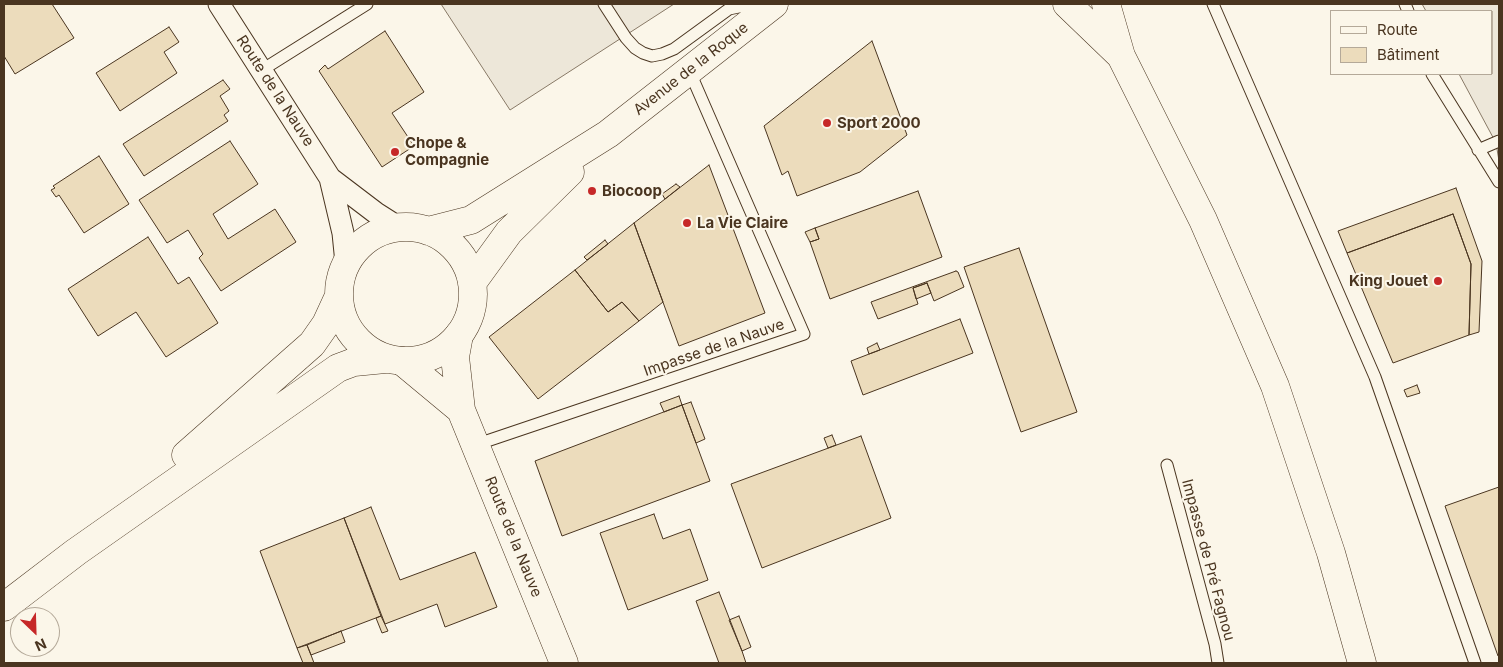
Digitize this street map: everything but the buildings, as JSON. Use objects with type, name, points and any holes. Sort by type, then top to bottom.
[{"type":"main road","name":"Avenue de la Roque","points":[[608,134],[774,4]]},
{"type":"main road","points":[[1067,4],[1121,56]]},
{"type":"main road","points":[[1106,4],[1121,56],[1203,220],[1274,386],[1332,553],[1362,663]]},
{"type":"main road","points":[[428,231],[471,220],[608,134]]},
{"type":"main road","points":[[472,283],[509,232],[608,134]]},
{"type":"main road","points":[[4,608],[76,552],[338,368],[354,362],[424,359],[443,350],[459,335],[468,320],[472,302],[472,283],[467,266],[457,251],[444,239],[414,227],[398,227],[377,233],[359,245],[346,263],[340,280],[338,298],[342,318],[352,336],[367,349],[394,360]]},
{"type":"main road","points":[[76,552],[312,344],[326,324],[338,298]]},
{"type":"main road","name":"Route de la Nauve","points":[[459,335],[455,358],[461,410],[564,663]]},
{"type":"main road","name":"Route de la Nauve","points":[[394,360],[461,410]]},
{"type":"street","name":"Route de la Nauve","points":[[219,4],[330,178]]},
{"type":"street","points":[[330,178],[376,213],[398,227]]},
{"type":"street","points":[[330,178],[343,233],[346,263]]},
{"type":"lane","points":[[262,70],[367,4]]},
{"type":"lane","points":[[604,4],[626,38],[643,54],[652,56],[662,54],[686,41],[729,9],[753,4]]},
{"type":"lane","points":[[1213,4],[1375,377],[1475,663]]},
{"type":"lane","name":"Impasse de la Nauve","points":[[476,445],[804,334],[689,70]]},
{"type":"lane","points":[[1433,75],[1499,182]]},
{"type":"lane","points":[[1478,150],[1499,141]]},
{"type":"lane","name":"Impasse de Pré Fagnou","points":[[1167,465],[1215,644],[1218,663]]},
{"type":"shaded area","points":[[441,4],[674,4],[510,110]]},
{"type":"shaded area","points":[[1422,4],[1499,4],[1499,161],[1496,143],[1460,75],[1493,75],[1493,10],[1425,10]]},
{"type":"place","name":"Sport 2000","points":[[827,123]]},
{"type":"place","name":"Chope & Compagnie","points":[[395,152]]},
{"type":"place","name":"Biocoop","points":[[592,191]]},
{"type":"place","name":"La Vie Claire","points":[[687,223]]},
{"type":"place","name":"King Jouet","points":[[1438,281]]}]
